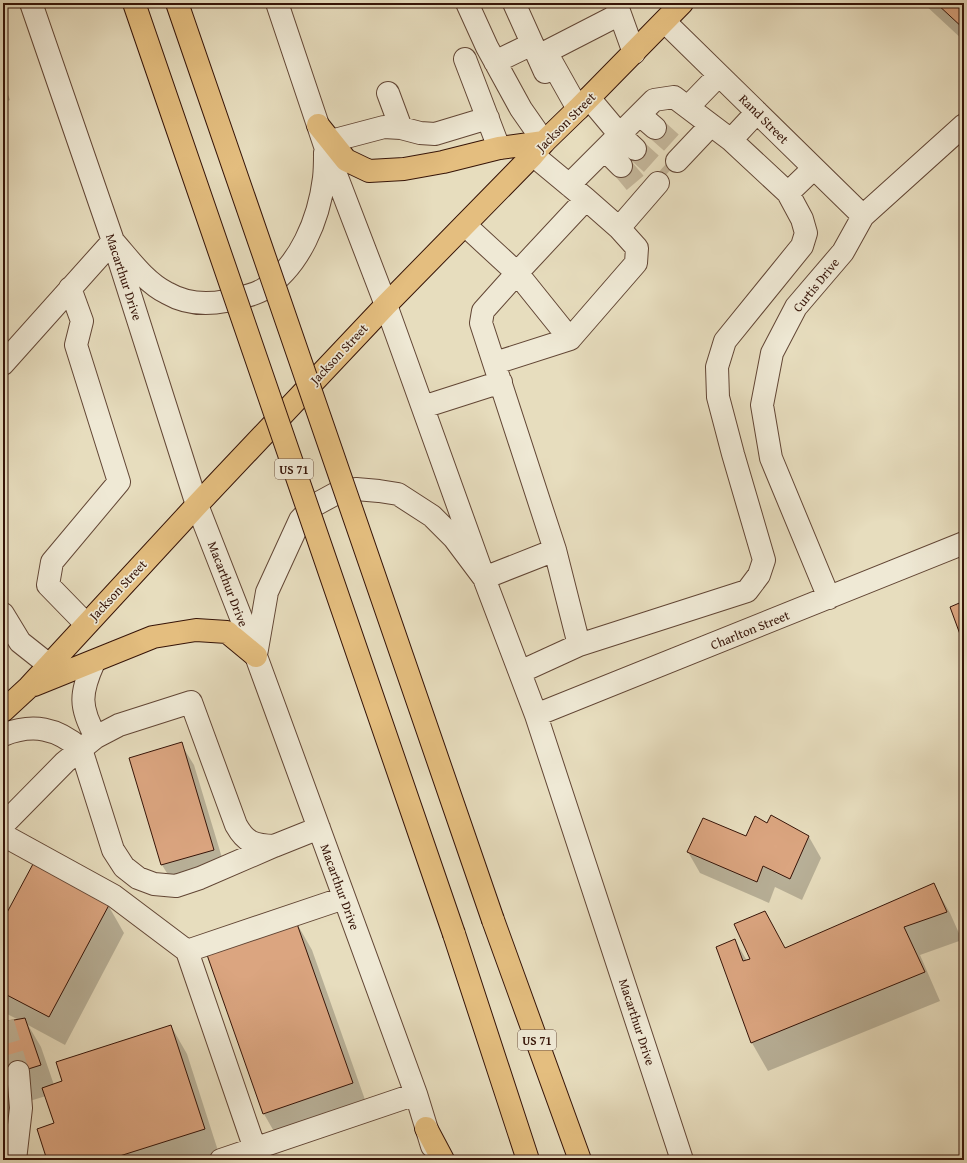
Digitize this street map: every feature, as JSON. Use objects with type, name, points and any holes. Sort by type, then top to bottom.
[{"type":"main road","name":"US 71","points":[[134,3],[454,934],[528,1160]]},
{"type":"main road","name":"US 71","points":[[177,3],[493,920],[580,1160]]},
{"type":"main road","name":"Jackson Street","points":[[3,711],[49,666],[197,505],[386,305],[682,3]]},
{"type":"main road","points":[[325,137],[346,160],[369,171],[404,170],[444,162],[499,148],[539,149]]},
{"type":"main road","points":[[29,687],[153,637],[196,630],[227,632],[256,656]]},
{"type":"main road","points":[[426,1128],[443,1160]]},
{"type":"street","name":"Macarthur Drive","points":[[31,3],[113,241],[197,505],[256,656],[416,1094],[437,1160]]},
{"type":"street","name":"Macarthur Drive","points":[[279,3],[325,137],[484,578],[536,716],[682,1160]]},
{"type":"street","points":[[423,407],[570,339],[636,263],[637,248],[619,228],[569,186],[539,149],[521,109],[495,62],[467,3]]},
{"type":"street","points":[[514,3],[539,48],[578,110],[628,142]]},
{"type":"street","points":[[527,3],[539,48]]},
{"type":"street","points":[[495,62],[539,48],[618,8],[634,53]]},
{"type":"street","name":"Rand Street","points":[[664,22],[863,216]]},
{"type":"street","points":[[465,58],[499,148]]},
{"type":"street","points":[[688,107],[719,75]]},
{"type":"street","points":[[388,93],[401,128]]},
{"type":"street","points":[[520,672],[579,645],[747,591],[759,575],[764,560],[718,397],[717,368],[725,340],[802,246],[806,233],[802,220],[788,192],[731,140],[674,97],[654,100],[647,121],[628,142],[605,150],[569,186]]},
{"type":"street","points":[[731,140],[757,112]]},
{"type":"street","points":[[3,364],[113,241],[146,277],[167,293],[190,303],[214,303],[242,298],[262,290],[279,278],[295,257],[310,233],[320,199],[324,177],[325,137],[384,127],[401,128],[420,133],[435,134],[488,118]]},
{"type":"street","points":[[678,153],[712,125]]},
{"type":"street","name":"Curtis Drive","points":[[829,598],[770,458],[762,405],[772,353],[796,307],[843,252],[863,216],[964,125]]},
{"type":"street","points":[[435,134],[444,162]]},
{"type":"street","points":[[605,150],[621,166]]},
{"type":"street","points":[[788,192],[814,168]]},
{"type":"street","points":[[619,228],[647,188]]},
{"type":"street","points":[[579,645],[555,550],[481,323],[483,311],[586,199]]},
{"type":"street","points":[[465,224],[517,273],[570,339]]},
{"type":"street","points":[[70,288],[82,321],[76,345],[119,482],[52,562],[48,585],[86,624]]},
{"type":"street","points":[[256,656],[267,592],[300,520],[313,506],[336,494],[356,489],[379,490],[398,494],[432,516],[454,538],[484,578],[555,550]]},
{"type":"street","name":"Charlton Street","points":[[536,716],[964,543]]},
{"type":"street","points":[[3,614],[20,642],[49,666]]},
{"type":"street","points":[[94,662],[84,686],[83,698],[84,711],[89,724],[88,743],[113,850],[124,867],[138,878],[154,884],[176,886],[200,878],[319,828]]},
{"type":"street","points":[[3,825],[65,762],[88,743],[119,725],[191,702],[236,825],[241,834],[248,840],[259,845],[274,846]]},
{"type":"street","points":[[3,735],[33,728],[62,735],[71,740],[88,743]]},
{"type":"street","points":[[3,835],[114,896],[187,951],[255,1149]]},
{"type":"street","points":[[187,951],[344,898]]},
{"type":"street","points":[[15,1160],[20,1108],[18,1072]]},
{"type":"street","points":[[221,1160],[416,1094]]},
{"type":"building","points":[[936,3],[964,3],[964,29]]},
{"type":"building","points":[[964,601],[964,636],[961,637],[950,607]]},
{"type":"building","points":[[182,742],[214,850],[161,865],[129,758]]},
{"type":"building","points":[[771,815],[809,836],[790,879],[763,866],[757,882],[687,852],[703,818],[746,836],[755,816],[767,823]]},
{"type":"building","points":[[33,864],[109,905],[49,1017],[3,993],[3,920]]},
{"type":"building","points":[[934,883],[947,912],[904,927],[925,972],[751,1043],[716,947],[735,939],[743,961],[750,959],[734,924],[765,911],[785,948]]},
{"type":"building","points":[[296,921],[353,1083],[263,1114],[206,952]]},
{"type":"building","points":[[25,1018],[41,1065],[3,1077],[3,1022]]},
{"type":"building","points":[[171,1025],[205,1129],[107,1160],[47,1160],[37,1129],[54,1123],[42,1088],[62,1081],[56,1062]]},
{"type":"tunnel","points":[[655,128],[674,145]]},
{"type":"tunnel","points":[[635,149],[665,176]]},
{"type":"tunnel","points":[[621,166],[637,185]]},
{"type":"tunnel","points":[[3,1022],[18,1072]]}]
